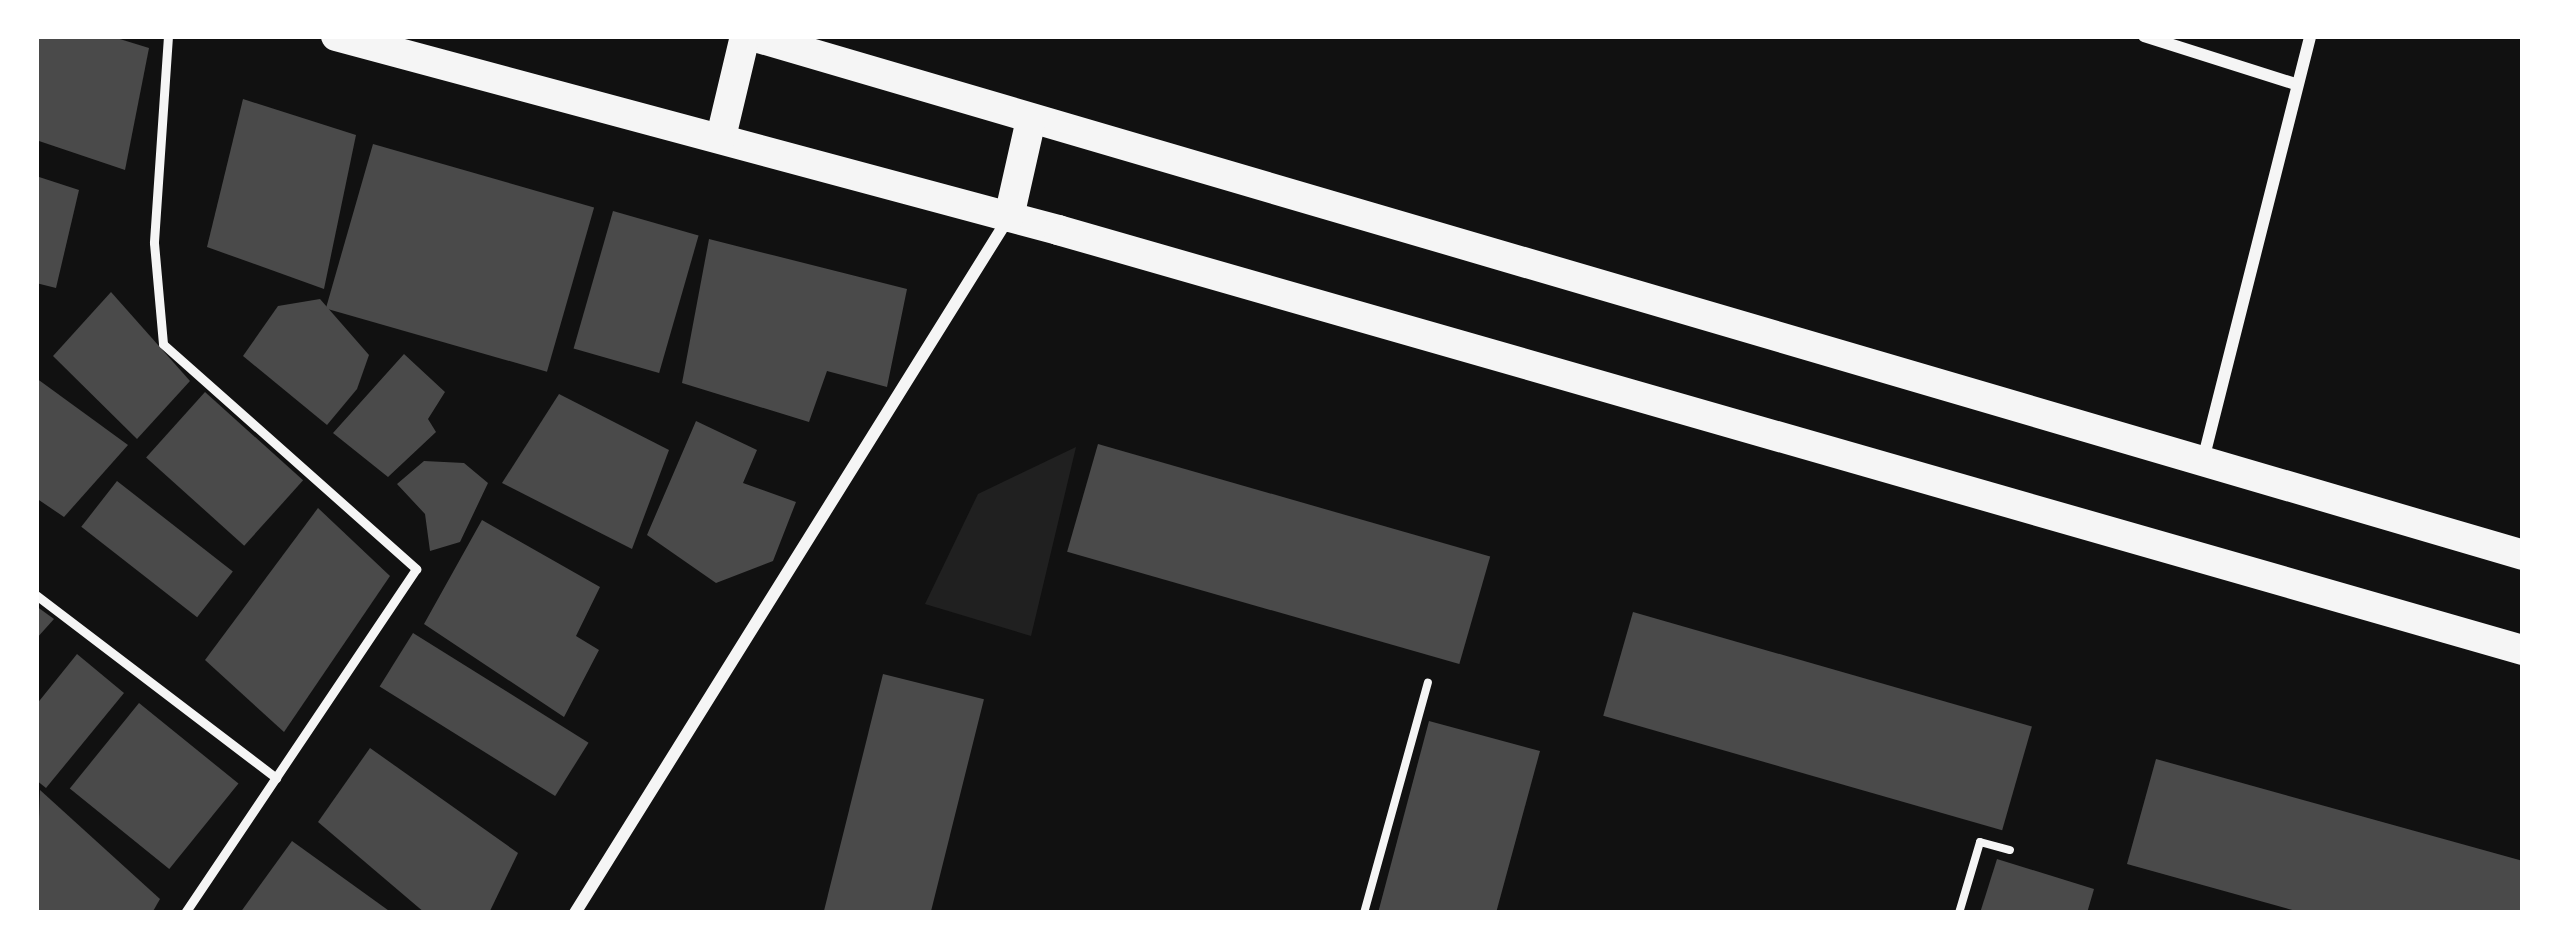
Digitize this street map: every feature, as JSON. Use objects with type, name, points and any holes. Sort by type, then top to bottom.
[{"type":"main road","points":[[336,36],[1010,217],[2523,650]]},
{"type":"main road","points":[[722,137],[748,36],[2202,465],[2523,554]]},
{"type":"main road","points":[[1010,217],[1031,119]]},
{"type":"street","points":[[2144,36],[2295,84]]},
{"type":"street","points":[[2202,465],[2310,36]]},
{"type":"street","points":[[574,913],[1010,217]]},
{"type":"lane","points":[[168,36],[154,243],[163,344],[416,569],[185,913]]},
{"type":"lane","points":[[36,595],[276,778]]},
{"type":"path","points":[[1364,913],[1428,683]]},
{"type":"path","points":[[1958,913],[1980,842],[2010,850]]},
{"type":"shaded area","points":[[1076,447],[1031,636],[925,604],[978,494]]},
{"type":"building","points":[[36,36],[110,36],[149,48],[125,170],[36,140]]},
{"type":"building","points":[[243,99],[356,135],[324,289],[207,247]]},
{"type":"building","points":[[373,144],[594,207],[547,372],[326,308]]},
{"type":"building","points":[[36,176],[79,190],[56,288],[36,283]]},
{"type":"building","points":[[613,211],[699,236],[659,373],[574,348]]},
{"type":"building","points":[[709,239],[907,289],[887,387],[827,371],[809,422],[682,383]]},
{"type":"building","points":[[111,292],[190,381],[137,439],[53,356]]},
{"type":"building","points":[[320,299],[369,355],[357,389],[327,425],[243,356],[278,306]]},
{"type":"building","points":[[404,354],[445,392],[428,419],[436,432],[388,477],[333,433]]},
{"type":"building","points":[[36,378],[128,445],[64,517],[36,498]]},
{"type":"building","points":[[205,392],[303,480],[244,546],[146,457]]},
{"type":"building","points":[[559,394],[669,450],[632,549],[502,483]]},
{"type":"building","points":[[696,421],[757,450],[743,483],[796,502],[773,561],[716,583],[647,535]]},
{"type":"building","points":[[1098,444],[1490,556],[1459,664],[1067,552]]},
{"type":"building","points":[[424,461],[464,463],[488,483],[460,542],[430,551],[425,514],[397,484]]},
{"type":"building","points":[[117,481],[233,572],[197,617],[81,527]]},
{"type":"building","points":[[318,508],[390,576],[284,732],[205,660]]},
{"type":"building","points":[[482,520],[600,587],[576,636],[599,650],[564,717],[424,624]]},
{"type":"building","points":[[36,606],[54,619],[36,639]]},
{"type":"building","points":[[1633,612],[2032,726],[2002,830],[1603,716]]},
{"type":"building","points":[[413,633],[589,743],[555,796],[380,686]]},
{"type":"building","points":[[77,654],[124,693],[46,788],[36,780],[36,705]]},
{"type":"building","points":[[883,674],[984,699],[931,913],[823,913]]},
{"type":"building","points":[[139,703],[238,784],[169,869],[70,788]]},
{"type":"building","points":[[1429,721],[1540,751],[1496,913],[1378,913]]},
{"type":"building","points":[[370,748],[518,853],[489,913],[425,913],[318,822]]},
{"type":"building","points":[[2156,759],[2523,861],[2523,913],[2303,913],[2127,864]]},
{"type":"building","points":[[40,790],[160,899],[152,913],[36,913]]},
{"type":"building","points":[[292,841],[392,913],[240,913]]},
{"type":"building","points":[[1997,859],[2094,889],[2087,913],[1980,913]]}]
